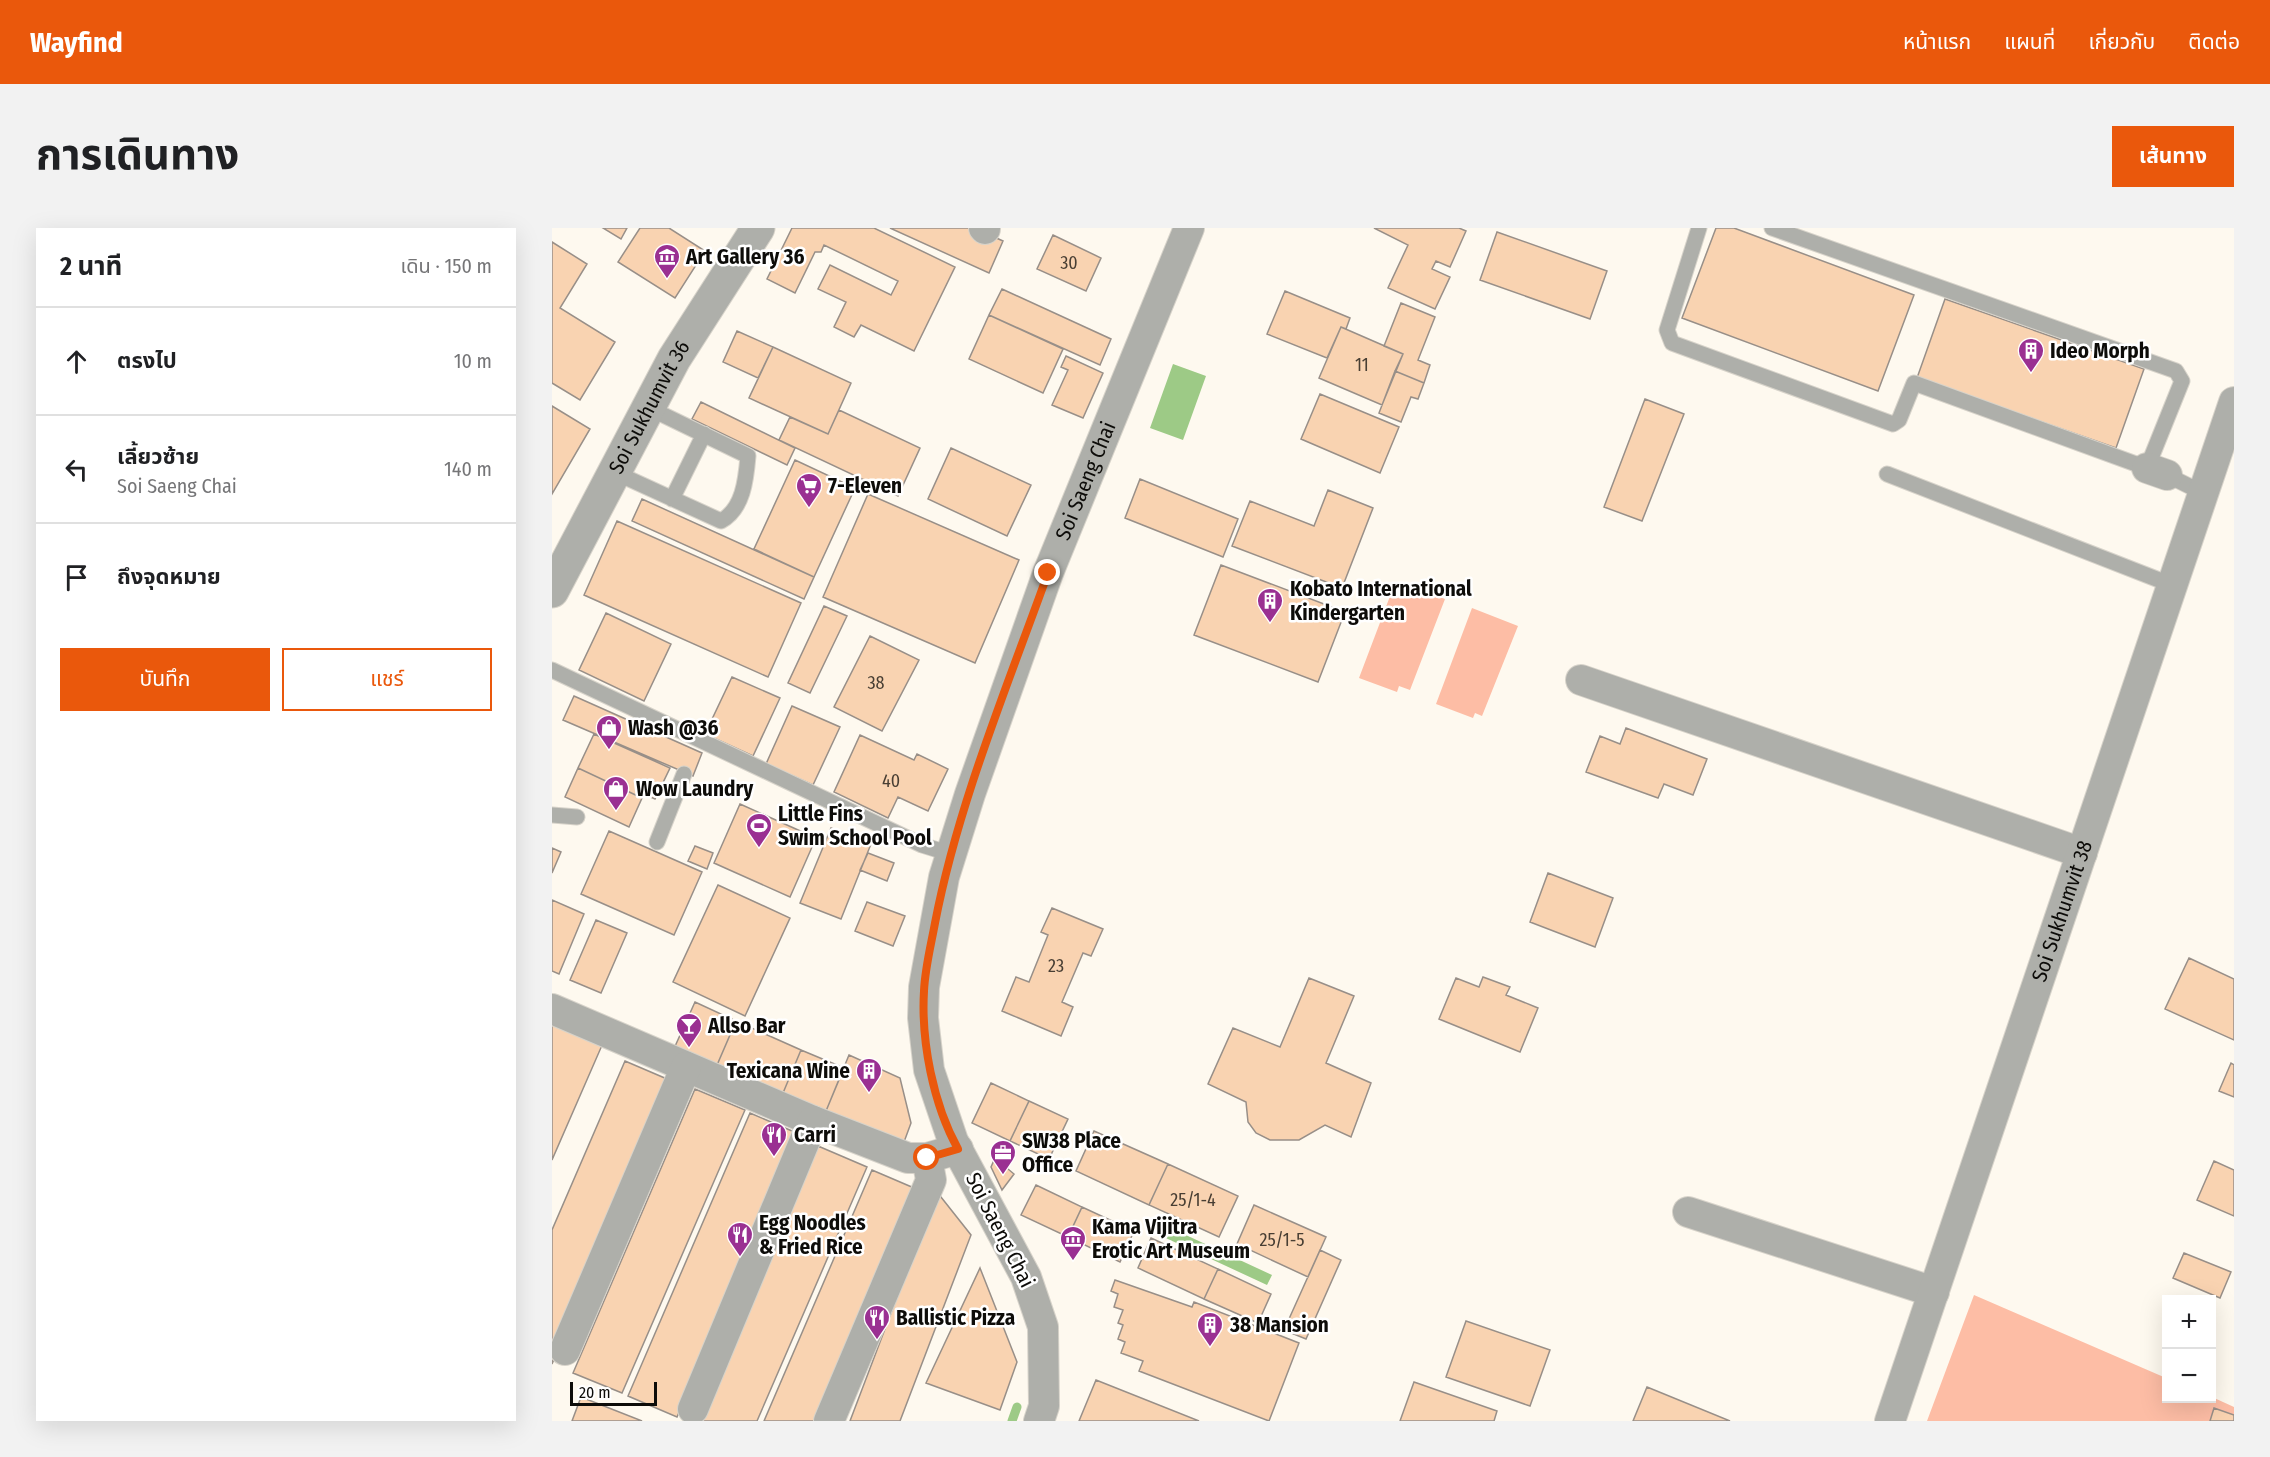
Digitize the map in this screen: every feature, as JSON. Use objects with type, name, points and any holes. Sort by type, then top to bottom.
[{"type":"street","name":"Soi Sukhumvit 36","points":[[552,591],[682,344],[758,228]]},
{"type":"street","name":"Soi Saeng Chai","points":[[1039,1421],[1044,1406],[1044,1327],[1026,1277],[958,1149],[929,1070],[923,1018],[924,987],[944,877],[1048,573],[1189,228]]},
{"type":"street","name":"Soi Sukhumvit 38","points":[[1890,1421],[2234,402]]},
{"type":"street","points":[[1581,680],[2082,853]]},
{"type":"street","points":[[552,1009],[813,1121],[908,1158],[927,1158],[958,1149]]},
{"type":"street","points":[[566,1350],[686,1067]]},
{"type":"street","points":[[693,1409],[813,1121]]},
{"type":"street","points":[[829,1421],[931,1180],[927,1158]]},
{"type":"street","points":[[1688,1212],[1934,1292]]},
{"type":"lane","points":[[1699,228],[1667,330],[1672,343],[1893,424],[1899,420],[1914,383],[2157,471],[2203,493]]},
{"type":"lane","points":[[1772,228],[2176,371],[2181,381],[2157,471]]},
{"type":"lane","points":[[614,472],[721,521],[733,514],[746,481],[748,456],[649,408]]},
{"type":"lane","points":[[672,499],[704,434]]},
{"type":"lane","points":[[1887,474],[2172,585]]},
{"type":"lane","points":[[552,670],[912,840],[951,854]]},
{"type":"lane","points":[[657,842],[684,774]]},
{"type":"lane","points":[[552,815],[577,817]]},
{"type":"shaded area","points":[[1173,364],[1206,376],[1183,440],[1150,428]]},
{"type":"shaded area","points":[[1395,583],[1402,585],[1403,583],[1445,599],[1410,690],[1399,686],[1397,692],[1359,678]]},
{"type":"shaded area","points":[[1472,608],[1518,626],[1482,716],[1475,713],[1473,718],[1436,704]]},
{"type":"shaded area","points":[[1160,1223],[1272,1275],[1267,1285],[1155,1233]]},
{"type":"shaded area","points":[[1974,1295],[2162,1376],[2162,1403],[2216,1403],[2216,1399],[2234,1407],[2234,1421],[1927,1421]]},
{"type":"building","points":[[603,228],[627,228],[621,239]]},
{"type":"building","name":"Art Gallery 36","points":[[640,228],[669,228],[705,251],[675,298],[618,262]]},
{"type":"building","points":[[792,228],[874,228],[955,267],[914,351],[861,325],[854,337],[834,327],[846,302],[818,289],[830,265],[891,295],[898,281],[824,245],[821,252],[815,252],[795,293],[767,279]]},
{"type":"building","points":[[890,228],[974,228],[1003,241],[989,273]]},
{"type":"building","points":[[1374,228],[1459,228],[1466,231],[1450,267],[1436,261],[1432,269],[1450,277],[1435,309],[1388,288],[1408,245]]},
{"type":"building","points":[[1716,228],[1734,228],[1914,295],[1878,391],[1682,318]]},
{"type":"building","points":[[1497,232],[1607,271],[1590,319],[1480,280]]},
{"type":"building","points":[[1053,235],[1101,258],[1086,291],[1037,269]]},
{"type":"building","points":[[552,242],[587,264],[560,308],[615,342],[580,400],[552,383]]},
{"type":"building","points":[[1002,289],[1111,339],[1100,365],[989,315]]},
{"type":"building","points":[[1285,291],[1350,318],[1346,329],[1341,327],[1327,358],[1267,334]]},
{"type":"building","name":"Ideo Morph","points":[[1945,299],[2144,369],[2116,448],[1917,378]]},
{"type":"building","points":[[1401,303],[1435,317],[1418,360],[1430,365],[1424,383],[1395,371],[1403,354],[1384,346]]},
{"type":"building","points":[[989,315],[1063,349],[1043,393],[969,359]]},
{"type":"building","points":[[1341,327],[1403,354],[1382,405],[1319,378]]},
{"type":"building","points":[[737,331],[773,347],[758,378],[723,362]]},
{"type":"building","points":[[773,347],[851,383],[828,434],[749,398]]},
{"type":"building","points":[[1066,356],[1103,373],[1083,418],[1052,405],[1068,370],[1061,367]]},
{"type":"building","points":[[1395,371],[1424,383],[1418,399],[1411,397],[1401,422],[1379,413]]},
{"type":"building","points":[[1320,394],[1399,427],[1380,473],[1301,439]]},
{"type":"building","points":[[1645,399],[1684,414],[1642,521],[1604,507]]},
{"type":"building","points":[[701,402],[795,448],[787,465],[692,419]]},
{"type":"building","points":[[552,406],[590,429],[552,494]]},
{"type":"building","points":[[839,410],[920,448],[898,496],[779,440],[790,417],[828,434]]},
{"type":"building","points":[[951,448],[1031,485],[1007,536],[928,499]]},
{"type":"building","name":"7-Eleven","points":[[795,460],[855,488],[814,577],[754,549]]},
{"type":"building","points":[[1140,479],[1238,519],[1223,557],[1125,518]]},
{"type":"building","points":[[1328,490],[1373,508],[1342,588],[1232,546],[1250,501],[1314,526]]},
{"type":"building","points":[[868,494],[1019,560],[975,663],[823,597]]},
{"type":"building","points":[[642,499],[814,577],[804,599],[632,521]]},
{"type":"building","points":[[617,521],[801,603],[768,677],[584,595]]},
{"type":"building","name":"Kobato International Kindergarten","points":[[1221,565],[1345,612],[1318,682],[1194,635]]},
{"type":"building","points":[[824,606],[847,616],[810,693],[788,683]]},
{"type":"building","points":[[606,613],[671,644],[644,701],[579,670]]},
{"type":"building","points":[[870,636],[919,660],[882,731],[834,707]]},
{"type":"building","points":[[732,677],[780,698],[753,756],[705,734]]},
{"type":"building","points":[[574,696],[702,753],[693,776],[563,720]]},
{"type":"building","points":[[792,706],[840,727],[813,785],[766,764]]},
{"type":"building","points":[[1626,728],[1707,759],[1693,795],[1664,784],[1658,798],[1586,772],[1600,736],[1620,744]]},
{"type":"building","name":"Wash @36","points":[[594,734],[670,768],[655,799],[644,794],[642,798],[578,768]]},
{"type":"building","points":[[860,735],[914,760],[917,754],[948,769],[928,811],[898,797],[888,818],[834,792]]},
{"type":"building","name":"Wow Laundry","points":[[578,768],[642,798],[629,827],[565,797]]},
{"type":"building","points":[[740,804],[816,838],[790,897],[714,863]]},
{"type":"building","points":[[831,828],[871,844],[841,919],[800,903]]},
{"type":"building","points":[[609,831],[702,872],[674,935],[581,894]]},
{"type":"building","points":[[695,846],[713,853],[707,869],[688,861]]},
{"type":"building","points":[[552,848],[561,852],[552,873]]},
{"type":"building","points":[[868,853],[894,863],[887,881],[860,870]]},
{"type":"building","points":[[1548,873],[1613,898],[1595,947],[1530,922]]},
{"type":"building","points":[[718,885],[790,918],[745,1016],[673,982]]},
{"type":"building","points":[[552,900],[584,914],[559,974],[552,971]]},
{"type":"building","points":[[867,902],[905,916],[893,946],[855,931]]},
{"type":"building","points":[[1052,908],[1103,929],[1091,956],[1083,953],[1062,1002],[1073,1007],[1061,1036],[1002,1011],[1016,977],[1029,982],[1048,935],[1041,932]]},
{"type":"building","points":[[596,920],[627,933],[601,993],[570,980]]},
{"type":"building","points":[[2189,958],[2234,979],[2234,1040],[2165,1009]]},
{"type":"building","points":[[1483,977],[1510,987],[1506,995],[1538,1008],[1520,1052],[1439,1019],[1456,978],[1479,987]]},
{"type":"building","points":[[1309,978],[1354,996],[1326,1063],[1371,1083],[1351,1137],[1325,1125],[1299,1140],[1270,1140],[1256,1133],[1248,1122],[1246,1102],[1208,1084],[1233,1028],[1280,1047]]},
{"type":"building","points":[[695,1002],[736,1021],[717,1065],[672,1053]]},
{"type":"building","points":[[736,1021],[801,1050],[783,1093],[717,1065]]},
{"type":"building","points":[[554,1022],[603,1043],[552,1160],[552,1026]]},
{"type":"building","points":[[801,1050],[844,1068],[826,1111],[783,1093]]},
{"type":"building","name":"Texicana Wine","points":[[849,1055],[900,1078],[911,1123],[904,1142],[826,1111]]},
{"type":"building","points":[[625,1061],[674,1082],[552,1364],[552,1230]]},
{"type":"building","points":[[2231,1063],[2234,1065],[2234,1097],[2219,1091]]},
{"type":"building","points":[[991,1083],[1029,1101],[1010,1141],[972,1123]]},
{"type":"building","points":[[695,1089],[745,1110],[622,1393],[573,1373]]},
{"type":"building","points":[[1029,1101],[1068,1119],[1049,1159],[1010,1141]]},
{"type":"building","points":[[750,1113],[799,1134],[677,1417],[628,1396]]},
{"type":"building","points":[[1094,1131],[1168,1164],[1149,1205],[1076,1171]]},
{"type":"building","points":[[818,1146],[867,1167],[757,1421],[699,1421]]},
{"type":"building","name":"SW38 Place Office","points":[[995,1158],[1014,1174],[1002,1190],[991,1167]]},
{"type":"building","points":[[2214,1161],[2234,1170],[2234,1216],[2197,1200]]},
{"type":"building","points":[[1168,1164],[1238,1196],[1219,1237],[1149,1205]]},
{"type":"building","points":[[872,1170],[921,1191],[822,1421],[764,1421]]},
{"type":"building","points":[[1036,1185],[1082,1207],[1068,1237],[1021,1215]]},
{"type":"building","points":[[937,1192],[971,1235],[900,1421],[850,1421]]},
{"type":"building","points":[[1254,1205],[1326,1237],[1308,1277],[1237,1244]]},
{"type":"building","points":[[1082,1207],[1134,1231],[1120,1262],[1068,1237]]},
{"type":"building","points":[[1151,1238],[1218,1269],[1204,1299],[1138,1268]]},
{"type":"building","points":[[1320,1250],[1341,1260],[1306,1339],[1284,1330]]},
{"type":"building","points":[[2184,1253],[2231,1272],[2220,1298],[2173,1278]]},
{"type":"building","points":[[980,1268],[1017,1362],[1000,1410],[926,1383]]},
{"type":"building","points":[[1218,1269],[1271,1294],[1258,1323],[1204,1299]]},
{"type":"building","name":"38 Mansion","points":[[1115,1280],[1192,1307],[1194,1302],[1299,1343],[1269,1421],[1139,1371],[1143,1361],[1121,1353],[1125,1342],[1118,1339],[1123,1325],[1118,1323],[1123,1310],[1114,1307],[1118,1294],[1111,1291]]},
{"type":"building","points":[[1466,1321],[1550,1350],[1530,1406],[1446,1377]]},
{"type":"building","points":[[1096,1380],[1199,1421],[1079,1421]]},
{"type":"building","points":[[1414,1382],[1497,1411],[1494,1421],[1400,1421]]},
{"type":"building","points":[[1647,1387],[1730,1421],[1633,1421]]},
{"type":"building","points":[[581,1397],[642,1421],[572,1421]]},
{"type":"building","points":[[2214,1408],[2234,1415],[2234,1421],[2210,1421]]},
{"type":"waterway","points":[[1012,1421],[1017,1407]]},
{"type":"place","name":"Art Gallery 36","points":[[667,280]]},
{"type":"place","name":"Ideo Morph","points":[[2031,374]]},
{"type":"place","name":"7-Eleven","points":[[809,509]]},
{"type":"place","name":"Kobato International Kindergarten","points":[[1270,624]]},
{"type":"place","name":"Wash @36","points":[[609,751]]},
{"type":"place","name":"Wow Laundry","points":[[616,812]]},
{"type":"place","name":"Little Fins Swim School Pool","points":[[759,849]]},
{"type":"place","name":"Allso Bar","points":[[689,1049]]},
{"type":"place","name":"Texicana Wine","points":[[869,1094]]},
{"type":"place","name":"Carri","points":[[774,1158]]},
{"type":"place","name":"SW38 Place Office","points":[[1003,1176]]},
{"type":"place","name":"Egg Noodles & Fried Rice","points":[[740,1258]]},
{"type":"place","name":"Kama Vijitra Erotic Art Museum","points":[[1073,1262]]},
{"type":"place","name":"Ballistic Pizza","points":[[877,1341]]},
{"type":"place","name":"38 Mansion","points":[[1210,1348]]},
{"type":"route","points":[[927,1158],[958,1149],[953,1141],[929,1070],[923,1018],[924,987],[944,877],[970,794],[1048,573]]}]
